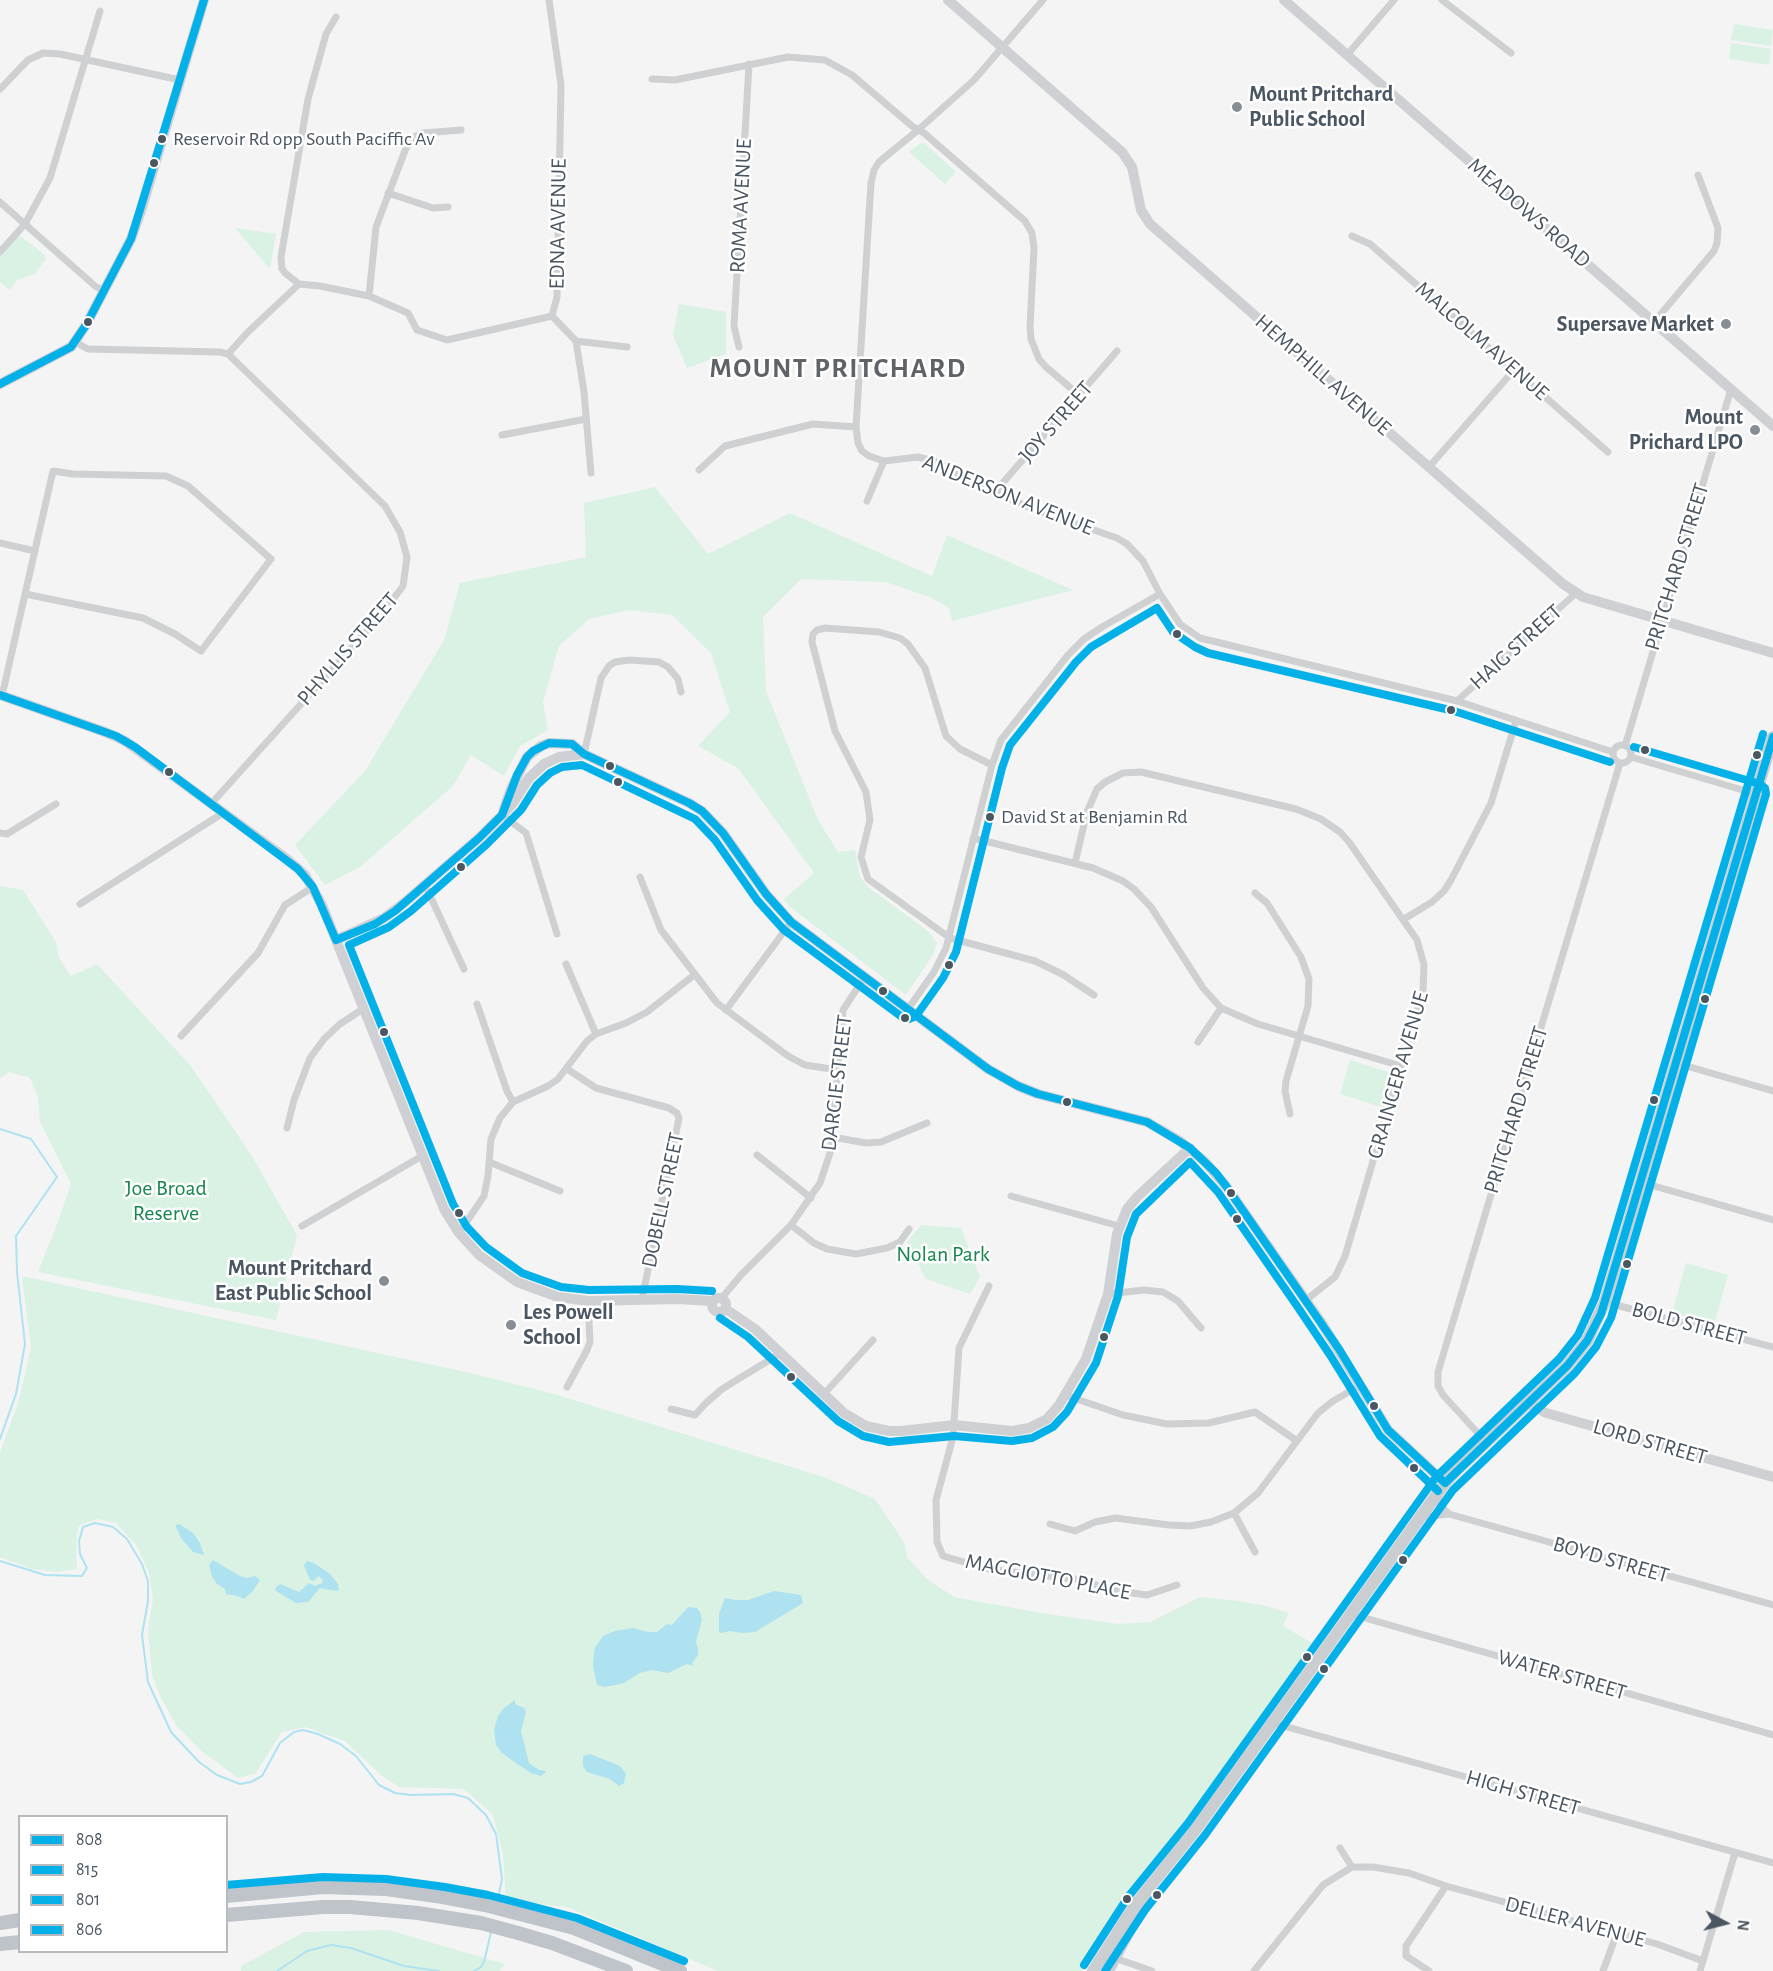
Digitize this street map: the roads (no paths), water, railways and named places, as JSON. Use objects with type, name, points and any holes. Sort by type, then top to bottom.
[{"type":"highway","points":[[228,1896],[300,1888],[353,1887],[443,1897],[485,1905],[574,1928],[680,1971]]},
{"type":"highway","points":[[228,1915],[296,1908],[350,1907],[398,1910],[481,1923],[552,1943],[626,1971]]},
{"type":"highway","points":[[0,1923],[18,1920]]},
{"type":"highway","points":[[0,1944],[18,1942]]},
{"type":"main road","points":[[1093,1971],[1109,1955],[1167,1868],[1446,1482],[1576,1356],[1595,1327],[1605,1302],[1773,737]]},
{"type":"main road","points":[[1108,1971],[1109,1955]]},
{"type":"street","points":[[0,384],[63,352],[75,342],[104,291],[131,239],[141,211],[204,0]]},
{"type":"street","name":"EDNA AVENUE","points":[[299,284],[369,296],[408,312],[417,330],[447,340],[552,316],[557,297],[561,85],[549,0]]},
{"type":"street","name":"HEMPHILL AVENUE","points":[[948,0],[1128,159],[1134,175],[1141,210],[1150,224],[1576,593],[1773,654]]},
{"type":"street","points":[[867,501],[884,461],[862,451],[858,444],[856,426],[872,176],[879,162],[960,93],[1043,0]]},
{"type":"street","name":"MEADOWS ROAD","points":[[1284,0],[1773,426]]},
{"type":"street","points":[[1347,55],[1394,0]]},
{"type":"street","points":[[1442,0],[1511,53]]},
{"type":"street","points":[[0,252],[25,224],[50,178],[100,11]]},
{"type":"street","points":[[75,342],[88,349],[228,354],[299,284],[282,269],[281,257],[308,99],[326,34],[336,17]]},
{"type":"street","points":[[0,89],[20,68],[36,56],[52,53],[180,81]]},
{"type":"street","points":[[652,79],[675,80],[788,57],[825,60],[852,75],[1025,221],[1029,227],[1034,248],[1029,327],[1031,339],[1046,367],[1079,394]]},
{"type":"street","name":"ROMA AVENUE","points":[[739,347],[735,327],[749,64]]},
{"type":"street","points":[[369,296],[374,237],[406,148],[416,136],[423,133],[461,130]]},
{"type":"street","points":[[1654,321],[1714,251],[1718,243],[1718,228],[1698,175]]},
{"type":"street","points":[[388,193],[433,208],[448,207]]},
{"type":"street","points":[[0,202],[94,286],[104,291]]},
{"type":"street","name":"MALCOLM AVENUE","points":[[1352,236],[1370,244],[1608,452]]},
{"type":"street","points":[[552,316],[576,341],[591,473]]},
{"type":"street","points":[[576,341],[627,347]]},
{"type":"street","name":"JOY STREET","points":[[994,493],[1117,351]]},
{"type":"street","name":"PHYLLIS STREET","points":[[211,804],[381,615],[404,586],[407,557],[400,531],[385,506],[228,354]]},
{"type":"street","points":[[1429,467],[1514,370]]},
{"type":"street","name":"PRITCHARD STREET","points":[[1625,746],[1731,389]]},
{"type":"street","points":[[502,435],[586,419]]},
{"type":"street","points":[[699,470],[725,446],[813,424],[856,426]]},
{"type":"street","name":"ANDERSON AVENUE","points":[[884,461],[907,457],[938,462],[975,485],[994,493],[1061,519],[1117,537],[1143,561],[1160,594],[1180,624],[1194,635],[1211,643],[1457,701],[1613,752]]},
{"type":"street","points":[[25,594],[143,618],[175,634],[201,651],[271,559],[188,486],[166,476],[53,471],[1,695],[116,736],[135,747],[287,859],[305,875],[313,887],[336,940],[444,1209],[459,1233],[491,1265],[517,1282],[545,1294],[588,1301],[677,1299],[720,1303],[755,1329],[856,1421],[876,1429],[901,1431],[954,1425],[1021,1430],[1047,1419],[1065,1395],[1086,1359],[1108,1294],[1119,1226],[1127,1209],[1190,1148]]},
{"type":"street","points":[[0,543],[35,551]]},
{"type":"street","name":"HAIG STREET","points":[[1457,701],[1576,593]]},
{"type":"street","points":[[908,1009],[939,965],[950,938],[992,765],[1006,732],[1076,646],[1101,627],[1160,594]]},
{"type":"street","points":[[992,765],[960,749],[946,736],[925,668],[908,644],[900,638],[879,632],[825,628],[813,634],[812,642],[835,731],[866,792],[870,820],[861,857],[868,879],[950,938],[1035,961],[1062,974],[1094,995]]},
{"type":"street","points":[[584,754],[601,678],[609,666],[615,662],[629,660],[659,662],[668,667],[678,679],[681,692]]},
{"type":"street","points":[[1404,919],[1432,902],[1444,891],[1451,880],[1491,803],[1516,721]]},
{"type":"street","points":[[502,815],[517,775],[527,757],[541,746],[558,742],[572,744],[584,754],[702,811],[723,833],[766,894],[791,922],[988,1069],[1018,1086],[1060,1101],[1147,1122],[1172,1135],[1190,1148],[1221,1180],[1306,1300],[1388,1430],[1446,1482]]},
{"type":"street","points":[[1618,746],[1625,746],[1631,751],[1631,757],[1627,762],[1620,763],[1615,760],[1613,752],[1618,746]]},
{"type":"street","points":[[336,940],[384,918],[425,885],[502,815],[513,803],[529,778],[544,764],[559,757],[584,754]]},
{"type":"street","points":[[1631,757],[1756,794]]},
{"type":"street","name":"PRITCHARD STREET","points":[[1486,1442],[1443,1395],[1438,1386],[1438,1372],[1620,763]]},
{"type":"street","name":"GRAINGER AVENUE","points":[[1075,862],[1087,812],[1097,789],[1123,773],[1141,772],[1296,809],[1321,819],[1340,832],[1349,842],[1417,940],[1422,953],[1425,979],[1423,992],[1341,1267],[1328,1284],[1306,1300]]},
{"type":"street","points":[[0,833],[7,834],[56,804]]},
{"type":"street","points":[[80,904],[223,813]]},
{"type":"street","points":[[502,815],[526,833],[557,934]]},
{"type":"street","points":[[974,838],[1075,862],[1110,874],[1134,889],[1157,917],[1203,988],[1221,1008],[1258,1024],[1401,1066]]},
{"type":"street","points":[[640,877],[661,930],[709,994],[726,1010],[796,1060],[815,1067],[838,1070]]},
{"type":"street","points":[[425,885],[464,969]]},
{"type":"street","points":[[181,1036],[258,953],[285,905],[313,887]]},
{"type":"street","points":[[1255,893],[1267,903],[1306,968],[1309,978],[1308,1006],[1286,1081],[1285,1091],[1290,1114]]},
{"type":"street","points":[[726,1010],[791,922]]},
{"type":"street","points":[[566,964],[596,1034]]},
{"type":"street","points":[[459,1233],[484,1196],[493,1130],[513,1102],[548,1086],[567,1069],[587,1041],[596,1034],[647,1012],[694,975]]},
{"type":"street","name":"DARGIE STREET","points":[[720,1303],[741,1275],[791,1225],[811,1198],[826,1167],[832,1137],[843,1010],[864,978]]},
{"type":"street","points":[[477,1004],[507,1091],[513,1102]]},
{"type":"street","points":[[1198,1042],[1221,1008]]},
{"type":"street","points":[[287,1128],[294,1100],[310,1058],[332,1031],[363,1009]]},
{"type":"street","points":[[1676,1063],[1773,1091]]},
{"type":"street","name":"DOBELL STREET","points":[[567,1069],[596,1088],[669,1108],[677,1113],[679,1118],[642,1299]]},
{"type":"street","points":[[832,1137],[866,1143],[881,1142],[927,1123]]},
{"type":"street","points":[[757,1155],[811,1198]]},
{"type":"street","points":[[302,1226],[422,1156]]},
{"type":"street","points":[[489,1162],[560,1191]]},
{"type":"street","points":[[1640,1182],[1773,1220]]},
{"type":"street","points":[[1011,1196],[1119,1226]]},
{"type":"street","points":[[791,1225],[814,1243],[827,1249],[856,1254],[900,1242],[909,1229]]},
{"type":"street","points":[[954,1425],[959,1348],[989,1286]]},
{"type":"street","points":[[1108,1294],[1144,1290],[1163,1292],[1178,1300],[1201,1328]]},
{"type":"street","points":[[567,1387],[590,1342],[588,1301]]},
{"type":"street","name":"BOLD STREET","points":[[1605,1302],[1773,1347]]},
{"type":"street","points":[[824,1394],[873,1340]]},
{"type":"street","points":[[671,1409],[695,1415],[714,1396],[781,1353]]},
{"type":"street","points":[[1050,1524],[1075,1531],[1095,1522],[1115,1518],[1190,1526],[1211,1522],[1234,1513],[1258,1493],[1324,1407],[1360,1385]]},
{"type":"street","points":[[1065,1395],[1123,1414],[1167,1424],[1209,1423],[1255,1412],[1297,1440]]},
{"type":"street","name":"LORD STREET","points":[[1528,1404],[1546,1413],[1773,1477]]},
{"type":"street","name":"MAGGIOTTO PLACE","points":[[954,1425],[936,1500],[937,1542],[943,1556],[988,1569],[1082,1580],[1111,1590],[1147,1595],[1177,1585]]},
{"type":"street","points":[[1437,1494],[1440,1505],[1449,1514]]},
{"type":"street","points":[[1234,1513],[1255,1552]]},
{"type":"street","name":"BOYD STREET","points":[[1420,1518],[1449,1514],[1773,1605]]},
{"type":"street","name":"WATER STREET","points":[[1351,1614],[1773,1735]]},
{"type":"street","name":"HIGH STREET","points":[[1273,1723],[1773,1863]]},
{"type":"street","points":[[1254,1971],[1323,1885],[1353,1866],[1340,1848]]},
{"type":"street","points":[[1700,1971],[1735,1852]]},
{"type":"street","name":"DELLER AVENUE","points":[[1353,1866],[1409,1873],[1446,1886],[1657,1944],[1703,1961]]},
{"type":"street","points":[[1429,1971],[1406,1956],[1406,1946],[1446,1886]]},
{"type":"street","points":[[1603,1971],[1617,1933]]},
{"type":"street","points":[[1109,1955],[1152,1971]]},
{"type":"water","points":[[179,1524],[193,1533],[204,1555],[193,1552],[181,1538],[176,1527]]},
{"type":"water","points":[[213,1560],[240,1576],[247,1578],[255,1576],[260,1580],[244,1599],[226,1594],[225,1589],[216,1583],[212,1576],[209,1565]]},
{"type":"water","points":[[307,1561],[330,1574],[338,1584],[339,1590],[320,1588],[308,1602],[296,1603],[276,1591],[275,1588],[280,1584],[299,1592],[309,1583],[315,1586],[322,1583],[323,1580],[319,1576],[313,1581],[310,1580],[304,1565]]},
{"type":"water","points":[[774,1591],[801,1595],[803,1603],[755,1632],[719,1632],[719,1614],[725,1598],[748,1600]]},
{"type":"water","points":[[688,1607],[697,1608],[702,1619],[696,1642],[698,1655],[692,1663],[693,1666],[687,1664],[668,1673],[652,1670],[640,1673],[624,1683],[605,1687],[597,1685],[593,1666],[594,1653],[603,1636],[633,1628],[657,1632],[667,1624],[672,1625]]},
{"type":"water","points":[[515,1700],[515,1704],[524,1708],[526,1712],[521,1731],[529,1763],[546,1772],[541,1776],[531,1773],[513,1761],[496,1745],[494,1730],[498,1716]]},
{"type":"water","points":[[590,1754],[620,1766],[626,1774],[624,1783],[619,1786],[610,1779],[587,1772],[583,1766],[583,1756]]},
{"type":"waterway","points":[[0,1129],[31,1139],[57,1177],[16,1236],[17,1272],[25,1344],[16,1394],[0,1439]]},
{"type":"waterway","points":[[0,1561],[45,1575],[82,1576],[87,1568],[80,1554],[79,1541],[83,1527],[95,1523],[113,1527],[127,1539],[142,1564],[148,1581],[148,1601],[142,1635],[148,1682],[171,1732],[199,1762],[217,1775],[240,1784],[251,1782],[262,1776],[280,1743],[294,1732],[303,1730],[340,1744],[356,1756],[379,1785],[395,1793],[453,1794],[468,1798],[486,1815],[496,1834],[502,1879],[497,1903]]},
{"type":"waterway","points":[[474,1971],[484,1962],[491,1932]]},
{"type":"waterway","points":[[277,1971],[307,1951],[331,1945],[351,1948],[404,1966],[439,1971]]},
{"type":"place","name":"Mount Pritchard Public School","points":[[1237,107]]},
{"type":"place","name":"Reservoir Rd opp South Paciffic Av","points":[[162,139]]},
{"type":"place","name":"Supersave Market","points":[[1726,324]]},
{"type":"place","name":"Mount Prichard LPO","points":[[1755,430]]},
{"type":"place","name":"David St at Benjamin Rd","points":[[990,817]]},
{"type":"place","name":"Mount Pritchard East Public School","points":[[384,1281]]},
{"type":"place","name":"Les Powell School","points":[[511,1325]]},
{"type":"district","name":"MOUNT PRITCHARD","points":[[838,369]]},
{"type":"park label","name":"Joe Broad Reserve","points":[[166,1200]]},
{"type":"park label","name":"Nolan Park","points":[[943,1254]]}]
